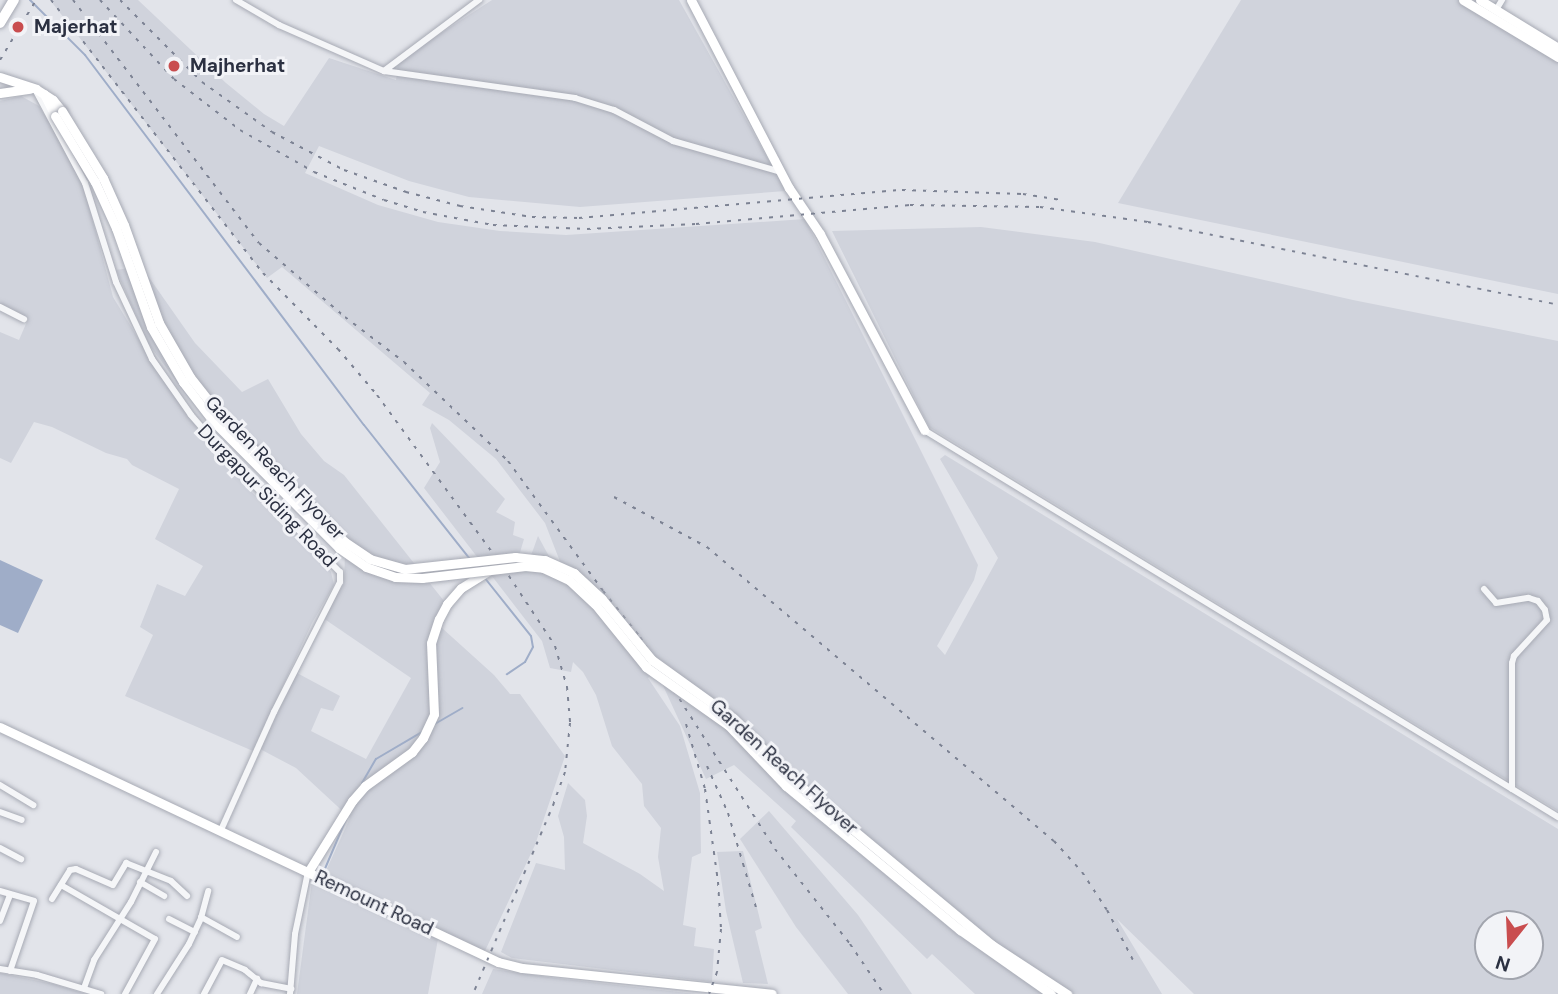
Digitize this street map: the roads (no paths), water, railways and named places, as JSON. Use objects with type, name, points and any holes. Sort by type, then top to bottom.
[{"type":"highway","points":[[0,9],[5,0]]},
{"type":"highway","points":[[0,23],[14,0]]},
{"type":"main road","points":[[691,0],[781,172],[820,234],[924,430]]},
{"type":"main road","points":[[1463,0],[1558,57]]},
{"type":"main road","points":[[1480,0],[1558,48]]},
{"type":"main road","points":[[0,77],[40,91]]},
{"type":"main road","points":[[0,93],[40,91]]},
{"type":"main road","name":"Garden Reach Flyover","points":[[40,91],[103,178],[124,225],[154,314],[190,377],[220,415],[345,542],[370,559],[397,568],[422,569],[515,556],[545,560],[574,573],[602,599],[652,660],[734,719],[792,779],[992,945],[1067,994]]},
{"type":"main road","name":"Garden Reach Flyover","points":[[58,113],[105,202],[150,327],[183,382],[213,421],[339,548],[366,567],[387,575],[413,578],[496,567],[543,568],[576,586],[646,667],[728,725],[786,786],[969,938],[1051,994]]},
{"type":"main road","points":[[308,872],[315,857],[365,786],[396,766],[423,738],[434,714],[431,643],[439,619],[447,604],[461,588],[496,567]]},
{"type":"main road","name":"Remount Road","points":[[0,727],[498,962],[533,969],[772,994]]},
{"type":"street","points":[[236,0],[279,25],[384,71],[593,102],[673,141],[781,172]]},
{"type":"street","points":[[384,71],[479,0]]},
{"type":"street","points":[[1496,10],[1502,0]]},
{"type":"street","name":"Durgapur Siding Road","points":[[40,91],[49,119],[85,183],[116,282],[152,359],[191,415],[227,458],[340,572],[341,582],[279,701],[221,830]]},
{"type":"street","points":[[0,307],[24,319]]},
{"type":"street","points":[[924,430],[1558,817]]},
{"type":"street","points":[[1484,589],[1496,603],[1529,598],[1538,601],[1545,610],[1547,620],[1514,656],[1512,663],[1513,789]]},
{"type":"street","points":[[0,785],[33,805]]},
{"type":"street","points":[[0,812],[22,820]]},
{"type":"street","points":[[0,848],[21,859]]},
{"type":"street","points":[[84,988],[94,960],[119,921],[156,852]]},
{"type":"street","points":[[52,899],[69,870],[76,869],[113,886],[126,863],[171,881],[187,896]]},
{"type":"street","points":[[204,994],[222,960],[277,988],[291,991],[295,934],[308,872]]},
{"type":"street","points":[[140,882],[164,896]]},
{"type":"street","points":[[61,886],[155,939],[125,994]]},
{"type":"street","points":[[0,891],[34,901],[10,971]]},
{"type":"street","points":[[158,994],[195,932],[208,891]]},
{"type":"street","points":[[0,921],[2,909],[10,895]]},
{"type":"street","points":[[201,917],[237,937]]},
{"type":"street","points":[[169,919],[195,932]]},
{"type":"street","points":[[0,969],[101,994]]},
{"type":"street","points":[[250,994],[257,979]]},
{"type":"water","points":[[0,560],[43,580],[18,633],[0,625]]},
{"type":"waterway","points":[[30,0],[85,55],[364,425],[470,559]]},
{"type":"waterway","points":[[484,577],[531,636],[533,647],[525,662],[507,674]]},
{"type":"waterway","points":[[433,725],[462,708]]},
{"type":"waterway","points":[[362,783],[376,759],[422,732]]},
{"type":"waterway","points":[[324,871],[347,817]]},
{"type":"railway","points":[[0,60],[36,0]]},
{"type":"railway","points":[[51,0],[263,273],[338,349],[377,395],[503,567],[555,646],[567,687],[570,723],[565,772],[473,994]]},
{"type":"railway","points":[[73,0],[259,243],[345,317],[404,362],[508,461],[640,637],[775,849],[850,944],[884,994]]},
{"type":"railway","points":[[100,0],[174,79],[240,130],[314,172],[384,200],[423,212],[493,225],[587,229],[696,224],[910,205],[1040,207],[1148,222],[1558,305]]},
{"type":"railway","points":[[120,0],[202,82],[272,132],[344,170],[406,192],[460,206],[532,217],[579,218],[902,190],[1023,194],[1060,200]]},
{"type":"railway","points":[[614,497],[707,547],[1054,841],[1082,872],[1107,910],[1133,960]]},
{"type":"railway","points":[[686,724],[705,789],[718,882],[721,929],[717,972],[709,994]]},
{"type":"railway","points":[[707,766],[728,813],[757,911]]},
{"type":"place","name":"Majerhat","points":[[18,27]]},
{"type":"place","name":"Majherhat","points":[[174,66]]}]
